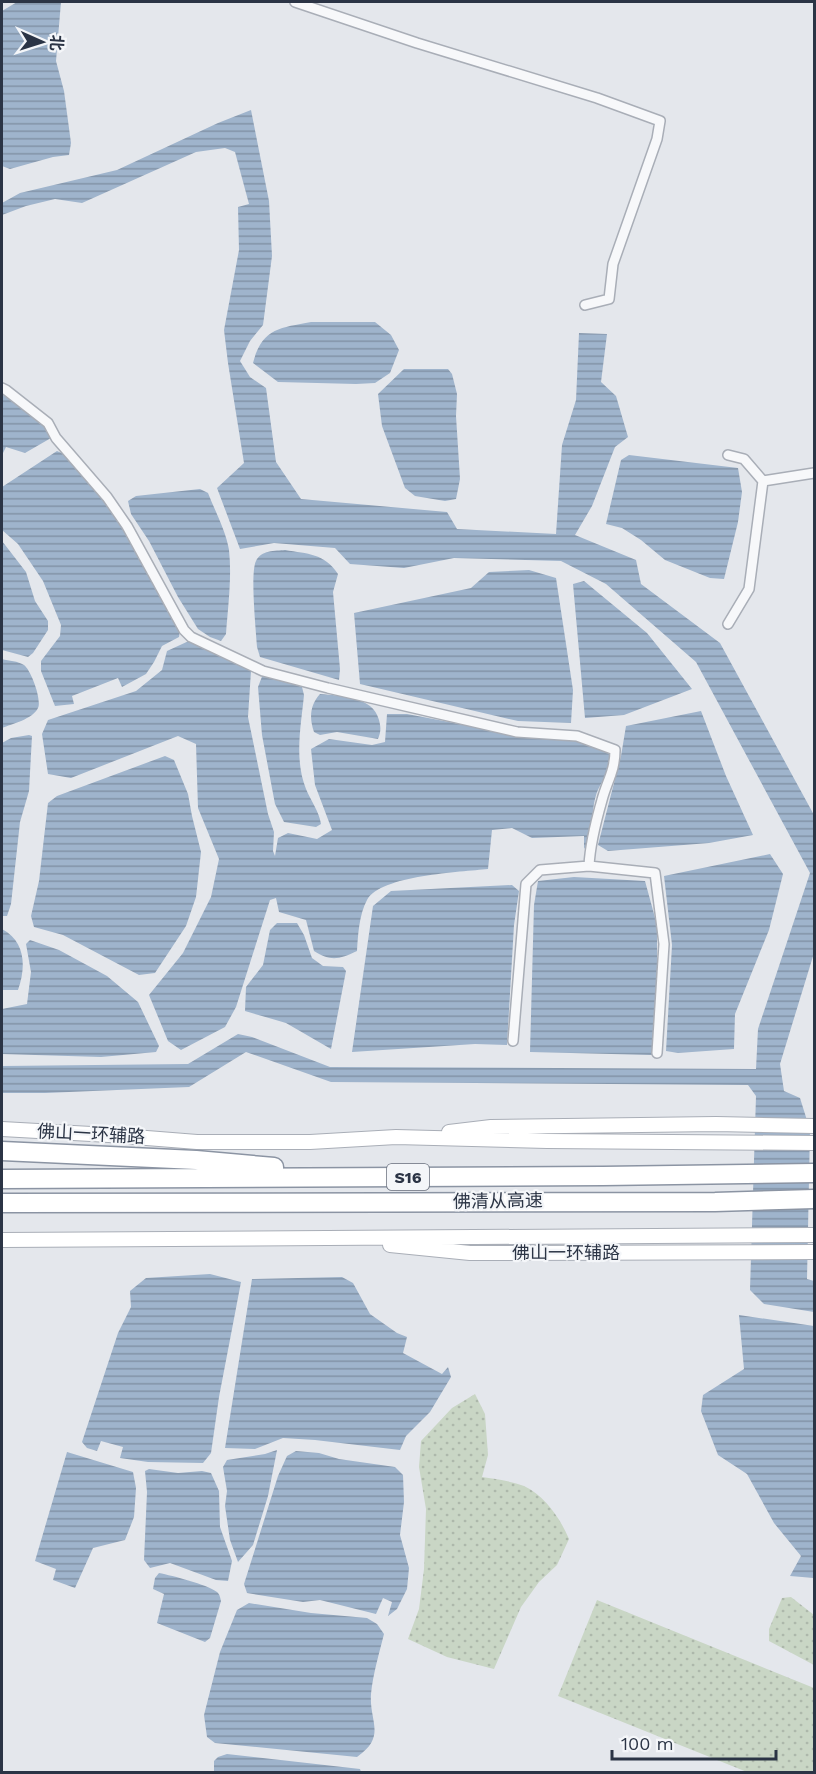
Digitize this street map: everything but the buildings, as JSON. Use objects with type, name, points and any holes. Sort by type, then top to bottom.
[{"type":"highway","points":[[2,1151],[196,1160],[374,1177]]},
{"type":"highway","name":"佛清从高速","points":[[2,1179],[814,1173]]},
{"type":"highway","name":"佛清从高速","points":[[2,1203],[715,1202],[814,1199]]},
{"type":"main road","name":"佛山一环辅路","points":[[2,1129],[197,1142],[310,1142],[396,1137],[492,1127],[716,1124],[814,1126]]},
{"type":"main road","name":"佛山一环辅路","points":[[396,1137],[548,1142],[814,1143]]},
{"type":"main road","points":[[2,1240],[814,1235]]},
{"type":"main road","name":"佛山一环辅路","points":[[319,1238],[470,1253],[814,1252]]},
{"type":"street","points":[[295,2],[417,43],[597,98],[660,121],[657,138],[613,264],[609,299],[585,305]]},
{"type":"street","points":[[2,388],[48,423],[56,438],[107,497],[127,526],[184,630],[191,637],[263,671],[338,691],[517,732],[577,736],[615,750],[615,764],[602,798],[589,866]]},
{"type":"street","points":[[728,455],[744,459],[763,481],[749,589],[728,624]]},
{"type":"street","points":[[763,481],[814,473]]},
{"type":"street","points":[[513,1041],[526,884],[540,870],[589,866],[655,873],[664,944],[657,1053]]},
{"type":"green space","points":[[475,1394],[485,1414],[488,1455],[482,1477],[514,1483],[532,1490],[551,1508],[569,1539],[557,1565],[539,1582],[521,1607],[494,1669],[447,1657],[408,1639],[419,1609],[424,1569],[426,1509],[419,1467],[421,1441],[452,1408]]},
{"type":"green space","points":[[791,1597],[814,1615],[814,1665],[769,1641],[769,1629],[782,1598]]},
{"type":"green space","points":[[597,1600],[814,1688],[814,1772],[747,1772],[558,1696]]},
{"type":"water","points":[[17,2],[61,2],[56,61],[64,91],[71,143],[69,155],[10,169],[2,166],[2,11]]},
{"type":"water","points":[[251,110],[269,201],[272,256],[263,325],[250,341],[240,361],[250,377],[266,388],[276,462],[301,499],[447,512],[457,529],[556,534],[562,445],[576,400],[579,333],[607,334],[601,382],[616,396],[628,437],[615,447],[592,506],[575,535],[636,560],[641,584],[720,643],[814,815],[814,953],[780,1064],[784,1091],[800,1098],[810,1130],[807,1279],[814,1281],[814,1312],[764,1304],[750,1290],[756,1096],[748,1085],[331,1082],[246,1052],[189,1087],[2,1093],[2,1066],[188,1064],[238,1034],[252,1037],[330,1067],[756,1069],[758,1029],[810,873],[696,662],[606,584],[561,561],[454,558],[404,568],[350,564],[335,548],[274,543],[240,549],[217,488],[244,463],[224,330],[239,250],[238,207],[249,204],[235,152],[225,148],[196,152],[82,203],[55,199],[2,215],[2,203],[20,193],[117,170]]},
{"type":"water","points":[[311,322],[375,322],[391,335],[399,350],[390,373],[375,383],[278,382],[253,363],[257,351],[267,336],[281,328]]},
{"type":"water","points":[[404,369],[448,369],[452,374],[457,394],[460,479],[456,499],[445,501],[415,496],[405,488],[382,426],[378,394]]},
{"type":"water","points":[[2,394],[45,426],[51,438],[25,453],[6,447],[2,455]]},
{"type":"water","points":[[57,451],[71,457],[127,531],[180,630],[179,637],[162,646],[146,674],[122,687],[118,678],[72,696],[74,704],[55,706],[41,671],[41,661],[60,636],[61,625],[43,581],[18,544],[2,530],[2,487]]},
{"type":"water","points":[[629,455],[738,468],[742,492],[738,522],[724,579],[710,578],[665,560],[622,528],[606,524],[621,460]]},
{"type":"water","points":[[200,489],[208,493],[223,528],[229,550],[230,581],[226,634],[221,641],[198,629],[178,597],[149,541],[131,514],[128,501],[136,496]]},
{"type":"water","points":[[2,541],[26,572],[35,601],[48,621],[48,630],[28,657],[2,650]]},
{"type":"water","points":[[285,550],[321,558],[338,574],[333,592],[339,680],[260,657],[257,647],[253,589],[254,567],[261,555]]},
{"type":"water","points":[[529,570],[556,578],[573,690],[571,723],[518,721],[360,684],[354,613],[471,588],[489,572]]},
{"type":"water","points":[[584,581],[647,633],[692,689],[624,715],[585,718],[573,584]]},
{"type":"water","points":[[191,640],[230,658],[251,671],[248,717],[268,814],[274,832],[275,856],[278,838],[288,833],[317,839],[332,830],[315,785],[311,749],[329,739],[372,745],[385,742],[387,714],[407,714],[523,736],[584,741],[609,751],[608,771],[597,792],[591,831],[584,849],[584,836],[532,838],[512,828],[492,830],[488,869],[423,876],[388,885],[375,892],[367,900],[362,912],[357,951],[340,957],[326,957],[314,951],[306,920],[279,912],[276,898],[270,900],[236,1007],[225,1027],[181,1050],[168,1041],[149,995],[183,953],[211,897],[219,859],[198,808],[196,744],[178,736],[71,778],[48,774],[42,734],[48,720],[136,691],[162,670],[167,651]]},
{"type":"water","points":[[2,659],[19,663],[27,668],[35,685],[39,704],[32,715],[2,728]]},
{"type":"water","points":[[263,674],[302,687],[304,695],[299,742],[300,766],[306,789],[320,819],[321,824],[316,827],[284,822],[275,804],[262,735],[258,687]]},
{"type":"water","points":[[320,694],[355,699],[370,706],[376,712],[379,720],[378,739],[337,732],[320,735],[314,732],[311,712]]},
{"type":"water","points":[[701,711],[726,776],[753,835],[709,843],[608,851],[598,845],[621,756],[626,726]]},
{"type":"water","points":[[32,736],[29,791],[20,822],[11,904],[7,916],[2,916],[2,743],[11,738]]},
{"type":"water","points":[[165,756],[174,760],[188,794],[201,852],[196,897],[186,926],[155,973],[139,975],[63,935],[34,927],[31,916],[39,881],[48,803],[57,796]]},
{"type":"water","points":[[770,854],[783,874],[769,930],[735,1014],[734,1049],[678,1053],[666,1051],[672,945],[664,876]]},
{"type":"water","points":[[574,877],[645,881],[657,925],[657,987],[652,1055],[530,1052],[534,905],[538,881]]},
{"type":"water","points":[[512,885],[519,891],[514,925],[507,1045],[475,1044],[352,1052],[373,906],[391,891]]},
{"type":"water","points":[[277,923],[297,923],[312,958],[323,966],[343,967],[346,971],[331,1049],[286,1023],[245,1011],[246,987],[263,965],[270,930]]},
{"type":"water","points":[[2,929],[10,934],[20,948],[23,964],[18,990],[2,990]]},
{"type":"water","points":[[30,940],[59,950],[107,976],[138,1002],[159,1046],[156,1052],[101,1057],[2,1054],[2,1009],[27,1004],[31,972],[26,944]]},
{"type":"water","points":[[210,1274],[241,1282],[211,1453],[203,1463],[148,1462],[120,1458],[123,1447],[101,1441],[97,1451],[87,1448],[82,1442],[118,1333],[131,1307],[130,1291],[146,1278]]},
{"type":"water","points":[[342,1277],[353,1283],[370,1314],[397,1333],[407,1337],[403,1353],[442,1374],[448,1367],[451,1377],[430,1412],[406,1436],[400,1450],[283,1438],[255,1449],[225,1448],[252,1279]]},
{"type":"water","points":[[739,1315],[814,1326],[814,1578],[790,1576],[801,1556],[774,1523],[747,1474],[718,1455],[701,1411],[703,1395],[744,1369]]},
{"type":"water","points":[[277,1450],[268,1496],[253,1545],[238,1562],[230,1540],[223,1467],[227,1460]]},
{"type":"water","points":[[296,1451],[395,1467],[403,1475],[404,1502],[400,1535],[409,1568],[407,1589],[397,1609],[388,1616],[392,1602],[383,1598],[376,1614],[320,1600],[303,1602],[247,1593],[244,1584],[278,1476],[287,1456]]},
{"type":"water","points":[[67,1452],[133,1472],[136,1488],[134,1517],[125,1540],[93,1548],[75,1588],[53,1580],[56,1569],[35,1561]]},
{"type":"water","points":[[149,1469],[178,1473],[202,1471],[211,1473],[219,1491],[220,1527],[232,1561],[228,1581],[216,1580],[170,1563],[150,1568],[144,1560],[147,1492],[145,1471]]},
{"type":"water","points":[[159,1573],[198,1583],[219,1594],[221,1601],[210,1638],[205,1642],[157,1623],[164,1594],[153,1589],[155,1578]]},
{"type":"water","points":[[249,1603],[311,1613],[367,1618],[377,1624],[384,1634],[371,1694],[374,1735],[372,1742],[357,1757],[215,1743],[207,1737],[204,1715],[220,1652],[237,1610]]},
{"type":"water","points":[[227,1754],[360,1769],[361,1772],[214,1772],[214,1761]]}]
